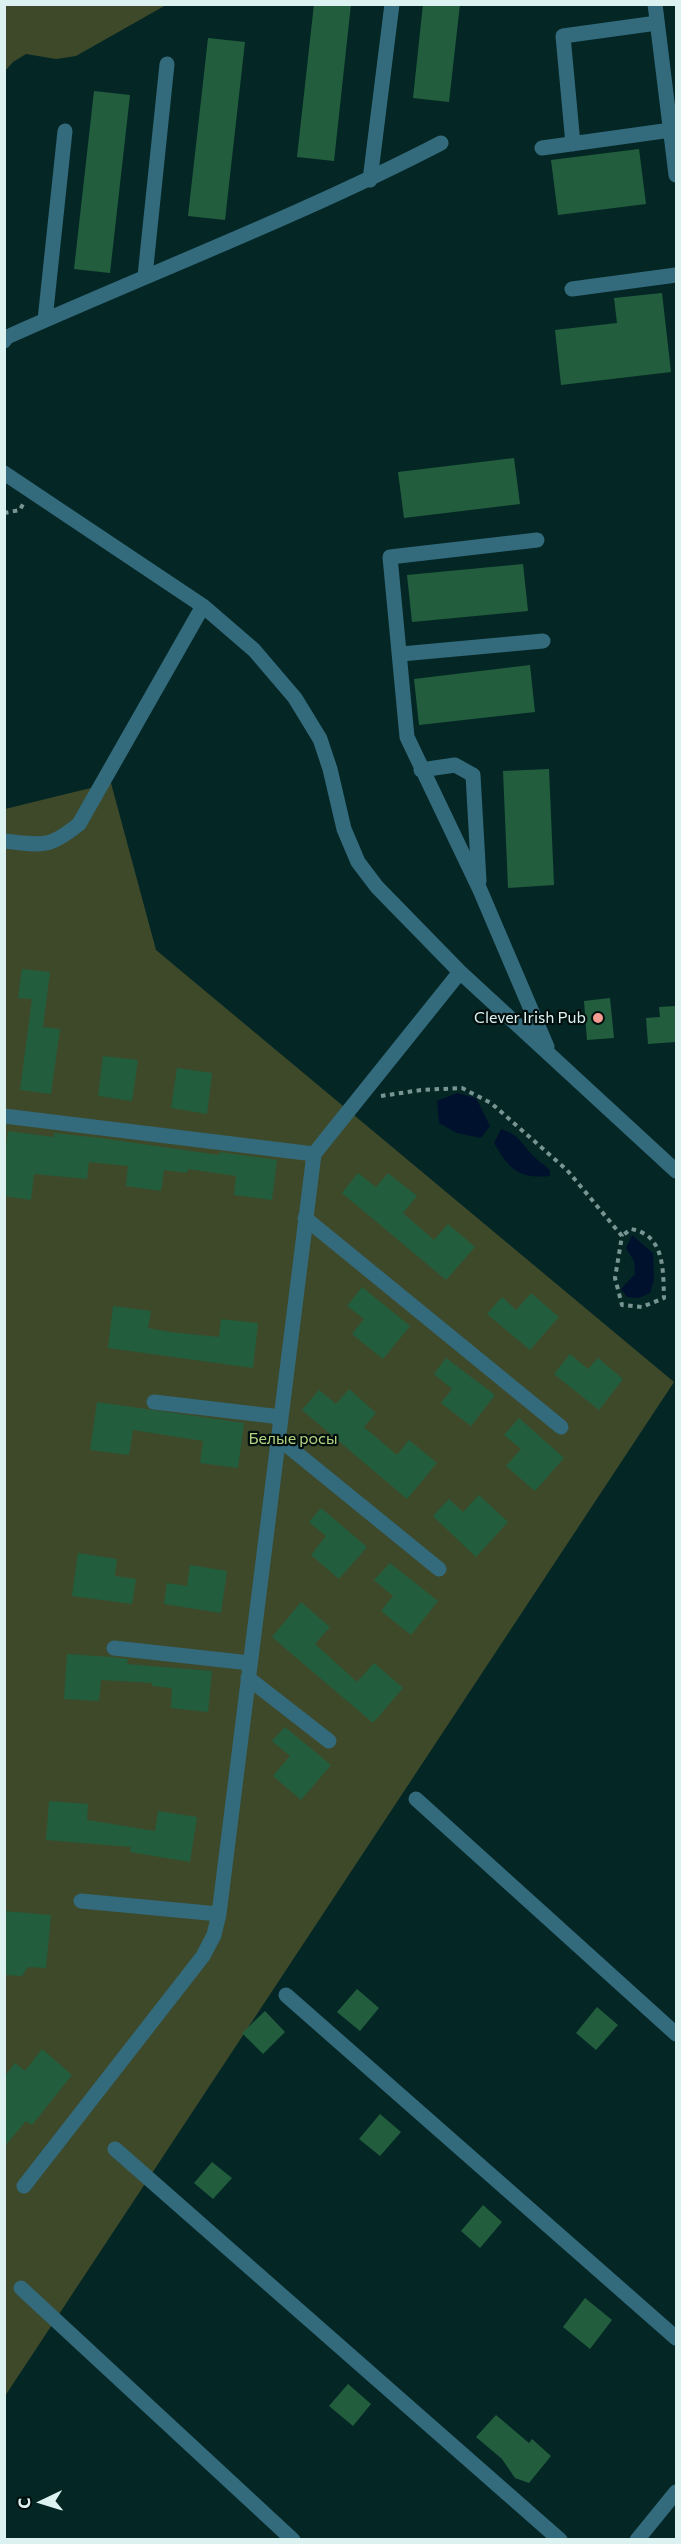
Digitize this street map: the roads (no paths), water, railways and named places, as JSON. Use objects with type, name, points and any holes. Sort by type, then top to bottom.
[{"type":"street","points":[[370,180],[392,4]]},
{"type":"street","points":[[655,4],[676,175]]},
{"type":"street","points":[[573,144],[563,36],[657,23]]},
{"type":"street","points":[[145,276],[167,64]]},
{"type":"street","points":[[542,147],[671,130]]},
{"type":"street","points":[[45,320],[65,131]]},
{"type":"street","points":[[4,341],[7,337],[145,276],[370,180],[441,143]]},
{"type":"street","points":[[572,289],[676,275]]},
{"type":"street","points":[[4,473],[203,606],[254,650],[295,698],[320,739],[330,769],[344,829],[358,862],[378,887],[460,972],[676,1172]]},
{"type":"street","points":[[537,540],[390,557],[407,737],[480,890],[550,1053]]},
{"type":"street","points":[[4,841],[46,845],[61,839],[80,824],[203,606]]},
{"type":"street","points":[[400,654],[543,641]]},
{"type":"street","points":[[421,770],[455,765],[473,775],[480,890]]},
{"type":"street","points":[[24,2186],[203,1956],[214,1935],[219,1914],[314,1154],[460,972]]},
{"type":"street","points":[[4,1116],[314,1154]]},
{"type":"street","points":[[305,1218],[561,1427]]},
{"type":"street","points":[[153,1402],[281,1417]]},
{"type":"street","points":[[278,1438],[439,1569]]},
{"type":"street","points":[[114,1648],[249,1670],[328,1740]]},
{"type":"street","points":[[416,1799],[676,2034]]},
{"type":"street","points":[[81,1901],[219,1914]]},
{"type":"street","points":[[286,1995],[676,2338]]},
{"type":"street","points":[[115,2149],[560,2540]]},
{"type":"street","points":[[21,2288],[293,2540]]},
{"type":"street","points":[[637,2540],[676,2492]]},
{"type":"water","points":[[457,1093],[476,1098],[490,1126],[481,1138],[457,1133],[439,1123],[437,1101]]},
{"type":"water","points":[[501,1129],[519,1140],[550,1170],[550,1176],[522,1174],[510,1166],[494,1143]]},
{"type":"water","points":[[632,1235],[653,1253],[654,1280],[650,1293],[639,1298],[627,1297],[621,1289],[635,1274],[634,1261],[626,1248]]},
{"type":"place","name":"Clever Irish Pub","points":[[598,1018]]},
{"type":"park label","name":"Белые росы","points":[[293,1439]]}]
